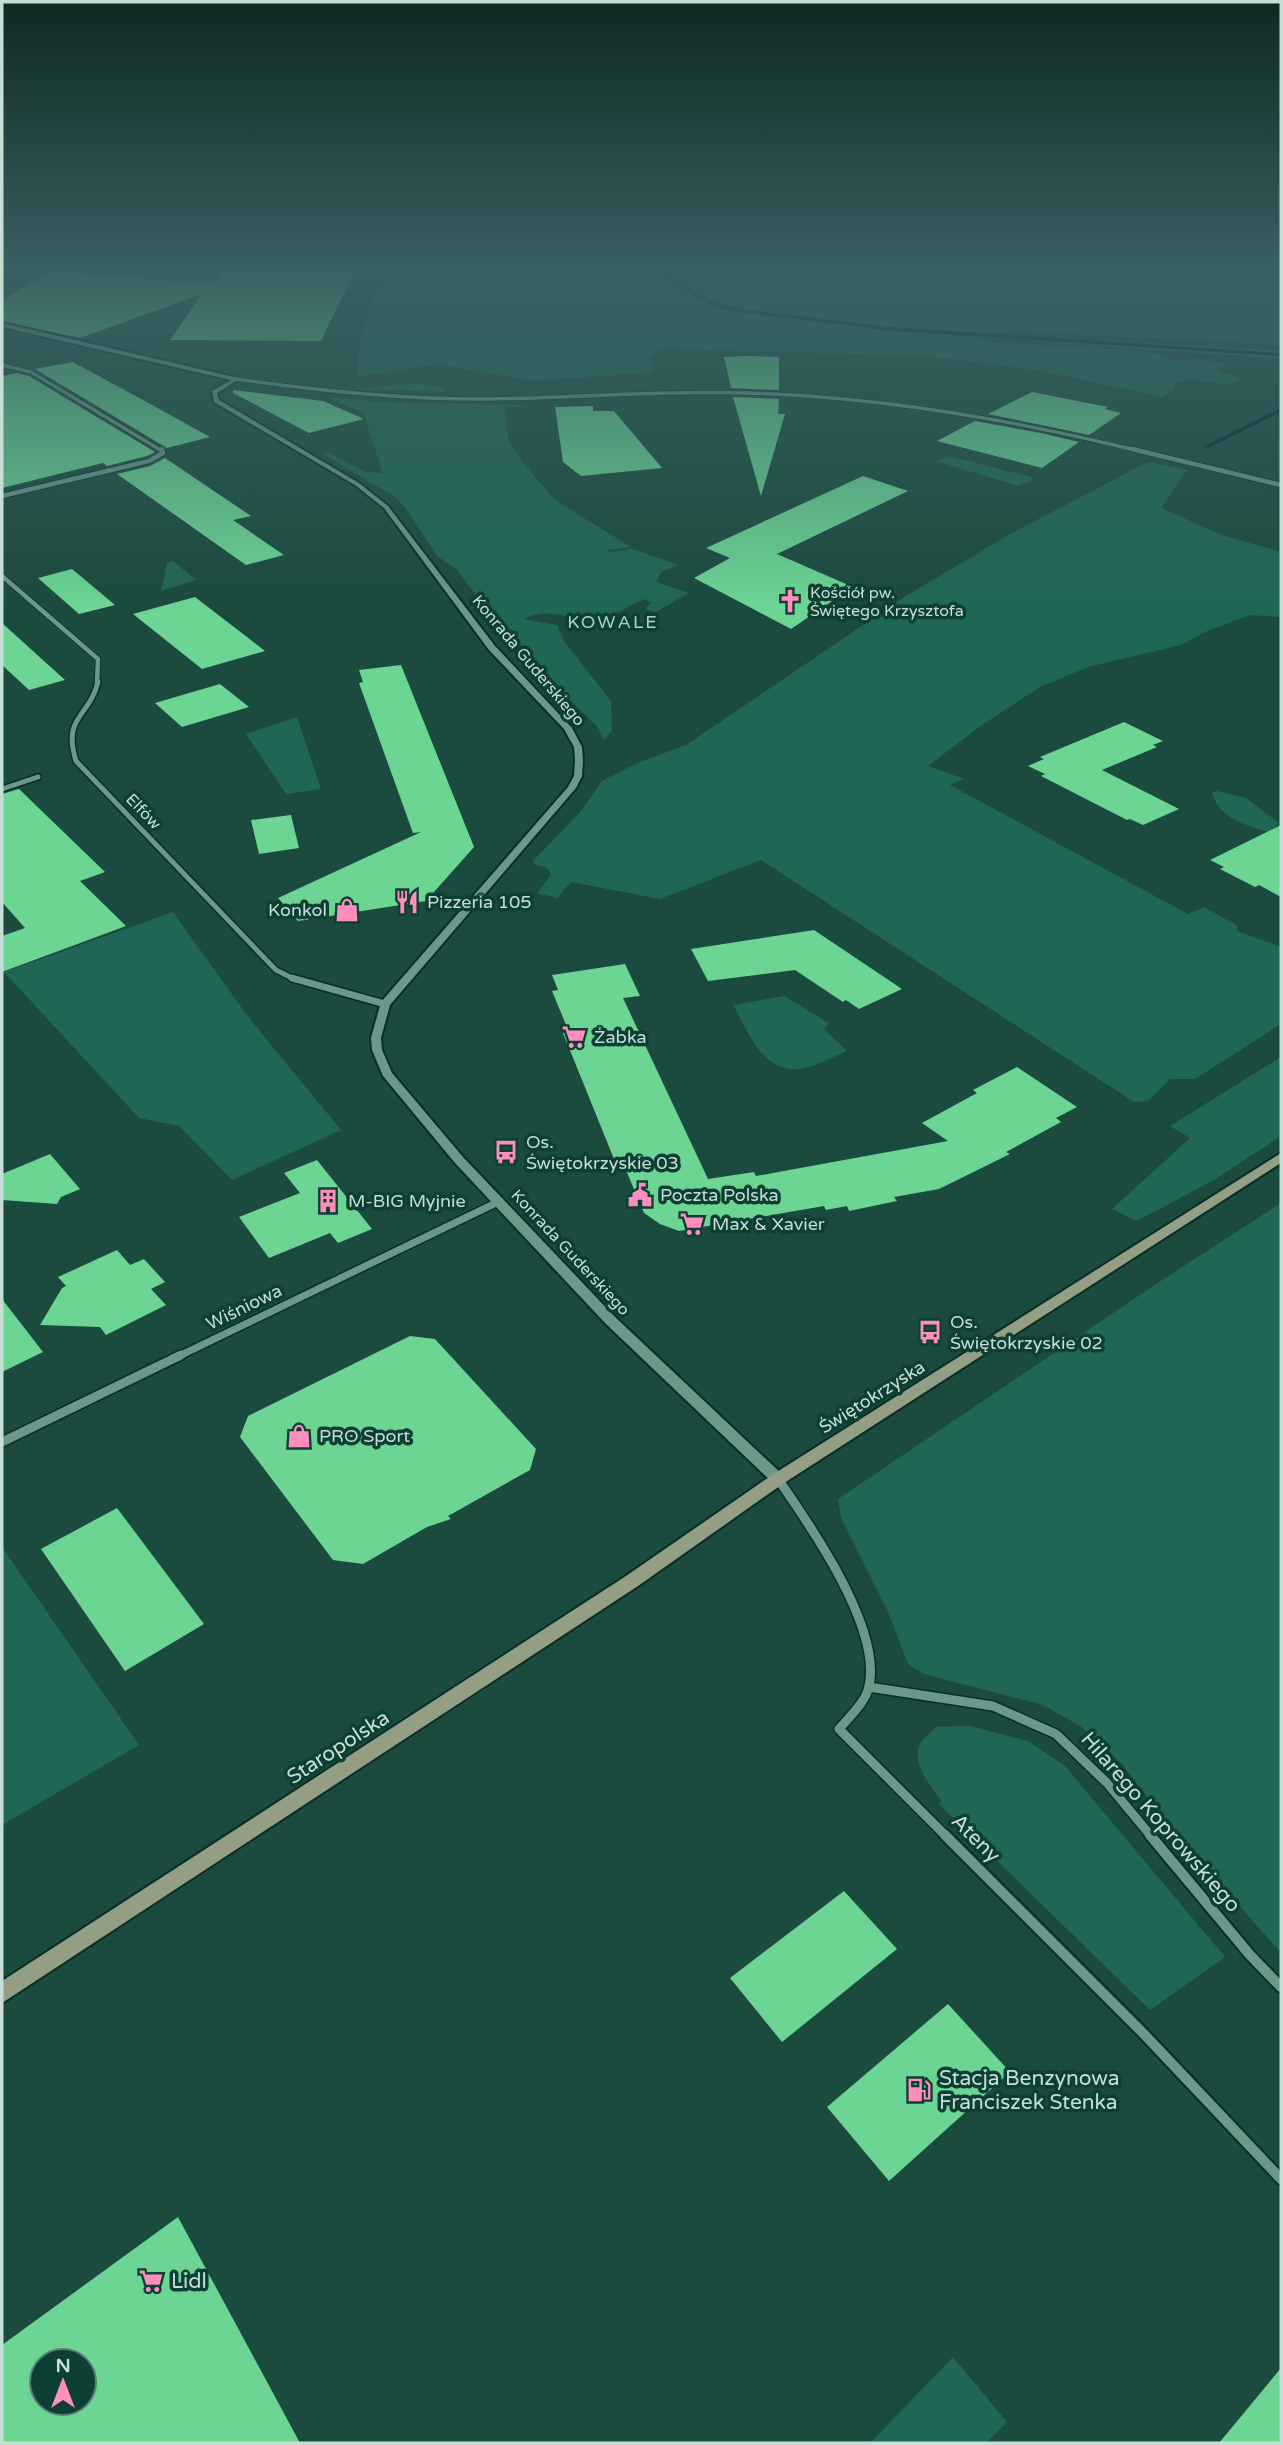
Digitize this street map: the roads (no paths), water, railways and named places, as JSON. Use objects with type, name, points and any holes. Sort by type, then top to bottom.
[{"type":"main road","name":"Świętokrzyska","points":[[698,1537],[778,1479],[1281,1157]]},
{"type":"main road","name":"Staropolska","points":[[2,1993],[698,1537]]},
{"type":"street","points":[[2,496],[149,461],[163,453],[162,449],[46,381]]},
{"type":"street","name":"Konrada Guderskiego","points":[[232,381],[214,392],[216,401],[377,498],[492,648],[568,727],[578,747],[579,770],[572,788],[385,1004],[376,1038],[377,1050],[387,1074],[459,1160],[610,1320],[778,1479]]},
{"type":"street","points":[[251,381],[323,391],[415,398],[533,398],[695,393],[778,394],[860,400],[951,411],[1026,425],[1281,485]]},
{"type":"street","name":"Elfów","points":[[2,576],[98,659],[101,673],[99,683],[72,727],[69,746],[76,761],[276,970],[301,983],[385,1004]]},
{"type":"street","points":[[2,789],[38,777]]},
{"type":"street","name":"Wiśniowa","points":[[2,1442],[499,1201]]},
{"type":"street","points":[[778,1479],[818,1537],[863,1630],[871,1660],[869,1687]]},
{"type":"street","name":"Hilarego Koprowskiego","points":[[869,1687],[993,1706],[1056,1734],[1107,1783],[1281,1987]]},
{"type":"street","name":"Ateny","points":[[869,1687],[839,1729],[1143,2032],[1281,2179]]},
{"type":"waterway","points":[[1206,447],[1281,410]]},
{"type":"place","name":"Kościół pw. Świętego Krzysztofa","points":[[790,601]]},
{"type":"place","name":"Pizzeria 105","points":[[407,902]]},
{"type":"place","name":"Konkol","points":[[347,910]]},
{"type":"place","name":"Żabka","points":[[574,1037]]},
{"type":"place","name":"Os. Świętokrzyskie 03","points":[[506,1152]]},
{"type":"place","name":"Poczta Polska","points":[[640,1195]]},
{"type":"place","name":"M-BIG Myjnie","points":[[328,1201]]},
{"type":"place","name":"Max & Xavier","points":[[692,1224]]},
{"type":"place","name":"Os. Świętokrzyskie 02","points":[[930,1332]]},
{"type":"place","name":"PRO Sport","points":[[299,1436]]},
{"type":"place","name":"Stacja Benzynowa Franciszek Stenka","points":[[919,2090]]},
{"type":"place","name":"Lidl","points":[[151,2281]]},
{"type":"district","name":"KOWALE","points":[[613,622]]}]
